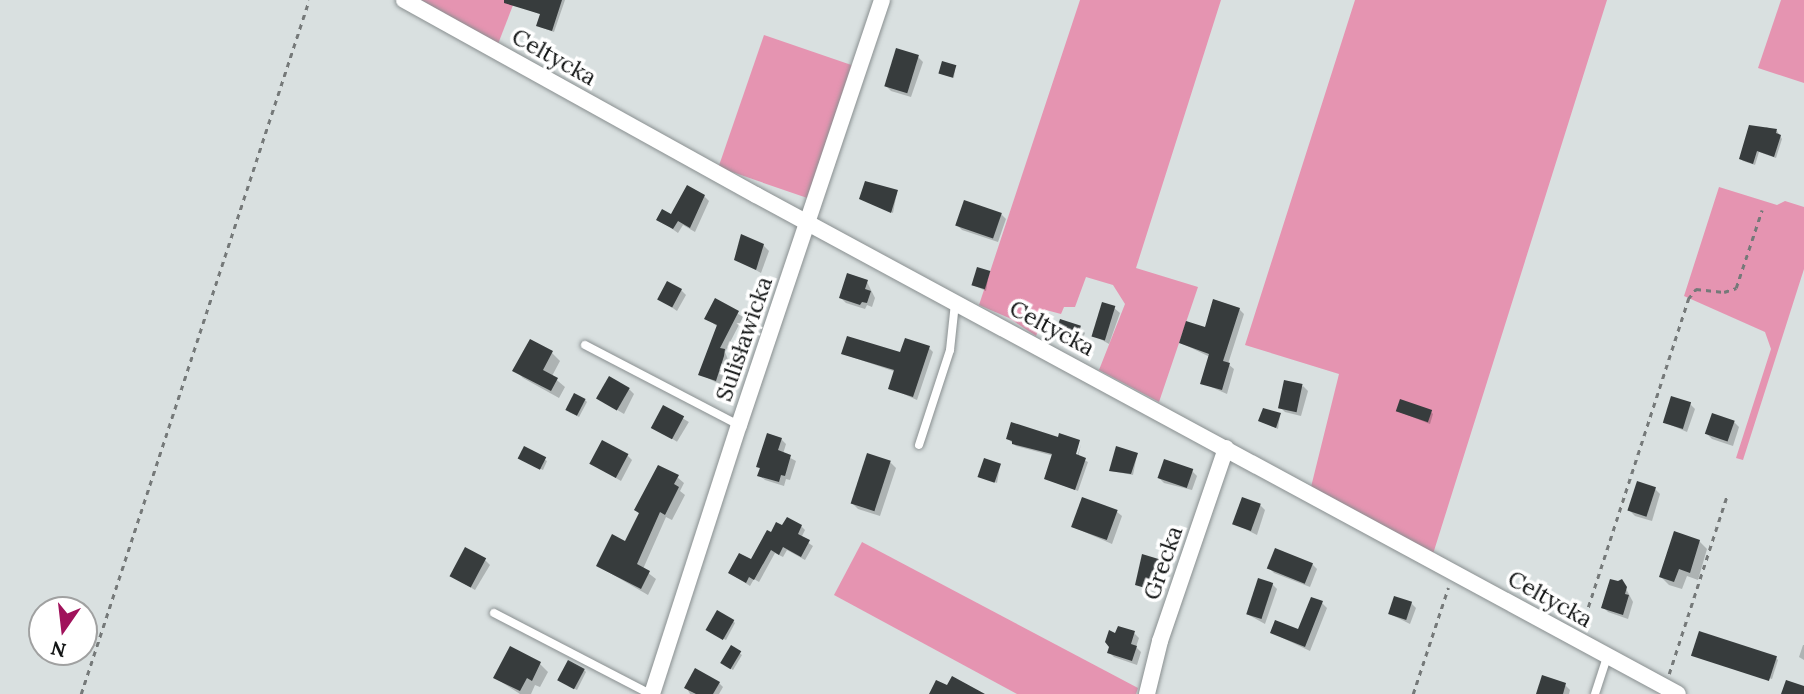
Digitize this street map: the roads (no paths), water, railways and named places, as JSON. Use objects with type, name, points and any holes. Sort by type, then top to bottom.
[{"type":"street","name":"Celtycka","points":[[404,0],[1671,690]]},
{"type":"street","name":"Sulisławicka","points":[[651,694],[738,425],[882,0]]},
{"type":"street","name":"Grecka","points":[[1147,694],[1163,632],[1226,448]]},
{"type":"lane","points":[[919,445],[950,350],[955,301]]},
{"type":"lane","points":[[585,345],[738,425]]},
{"type":"lane","points":[[494,613],[651,694]]},
{"type":"lane","points":[[1595,694],[1607,656]]}]
